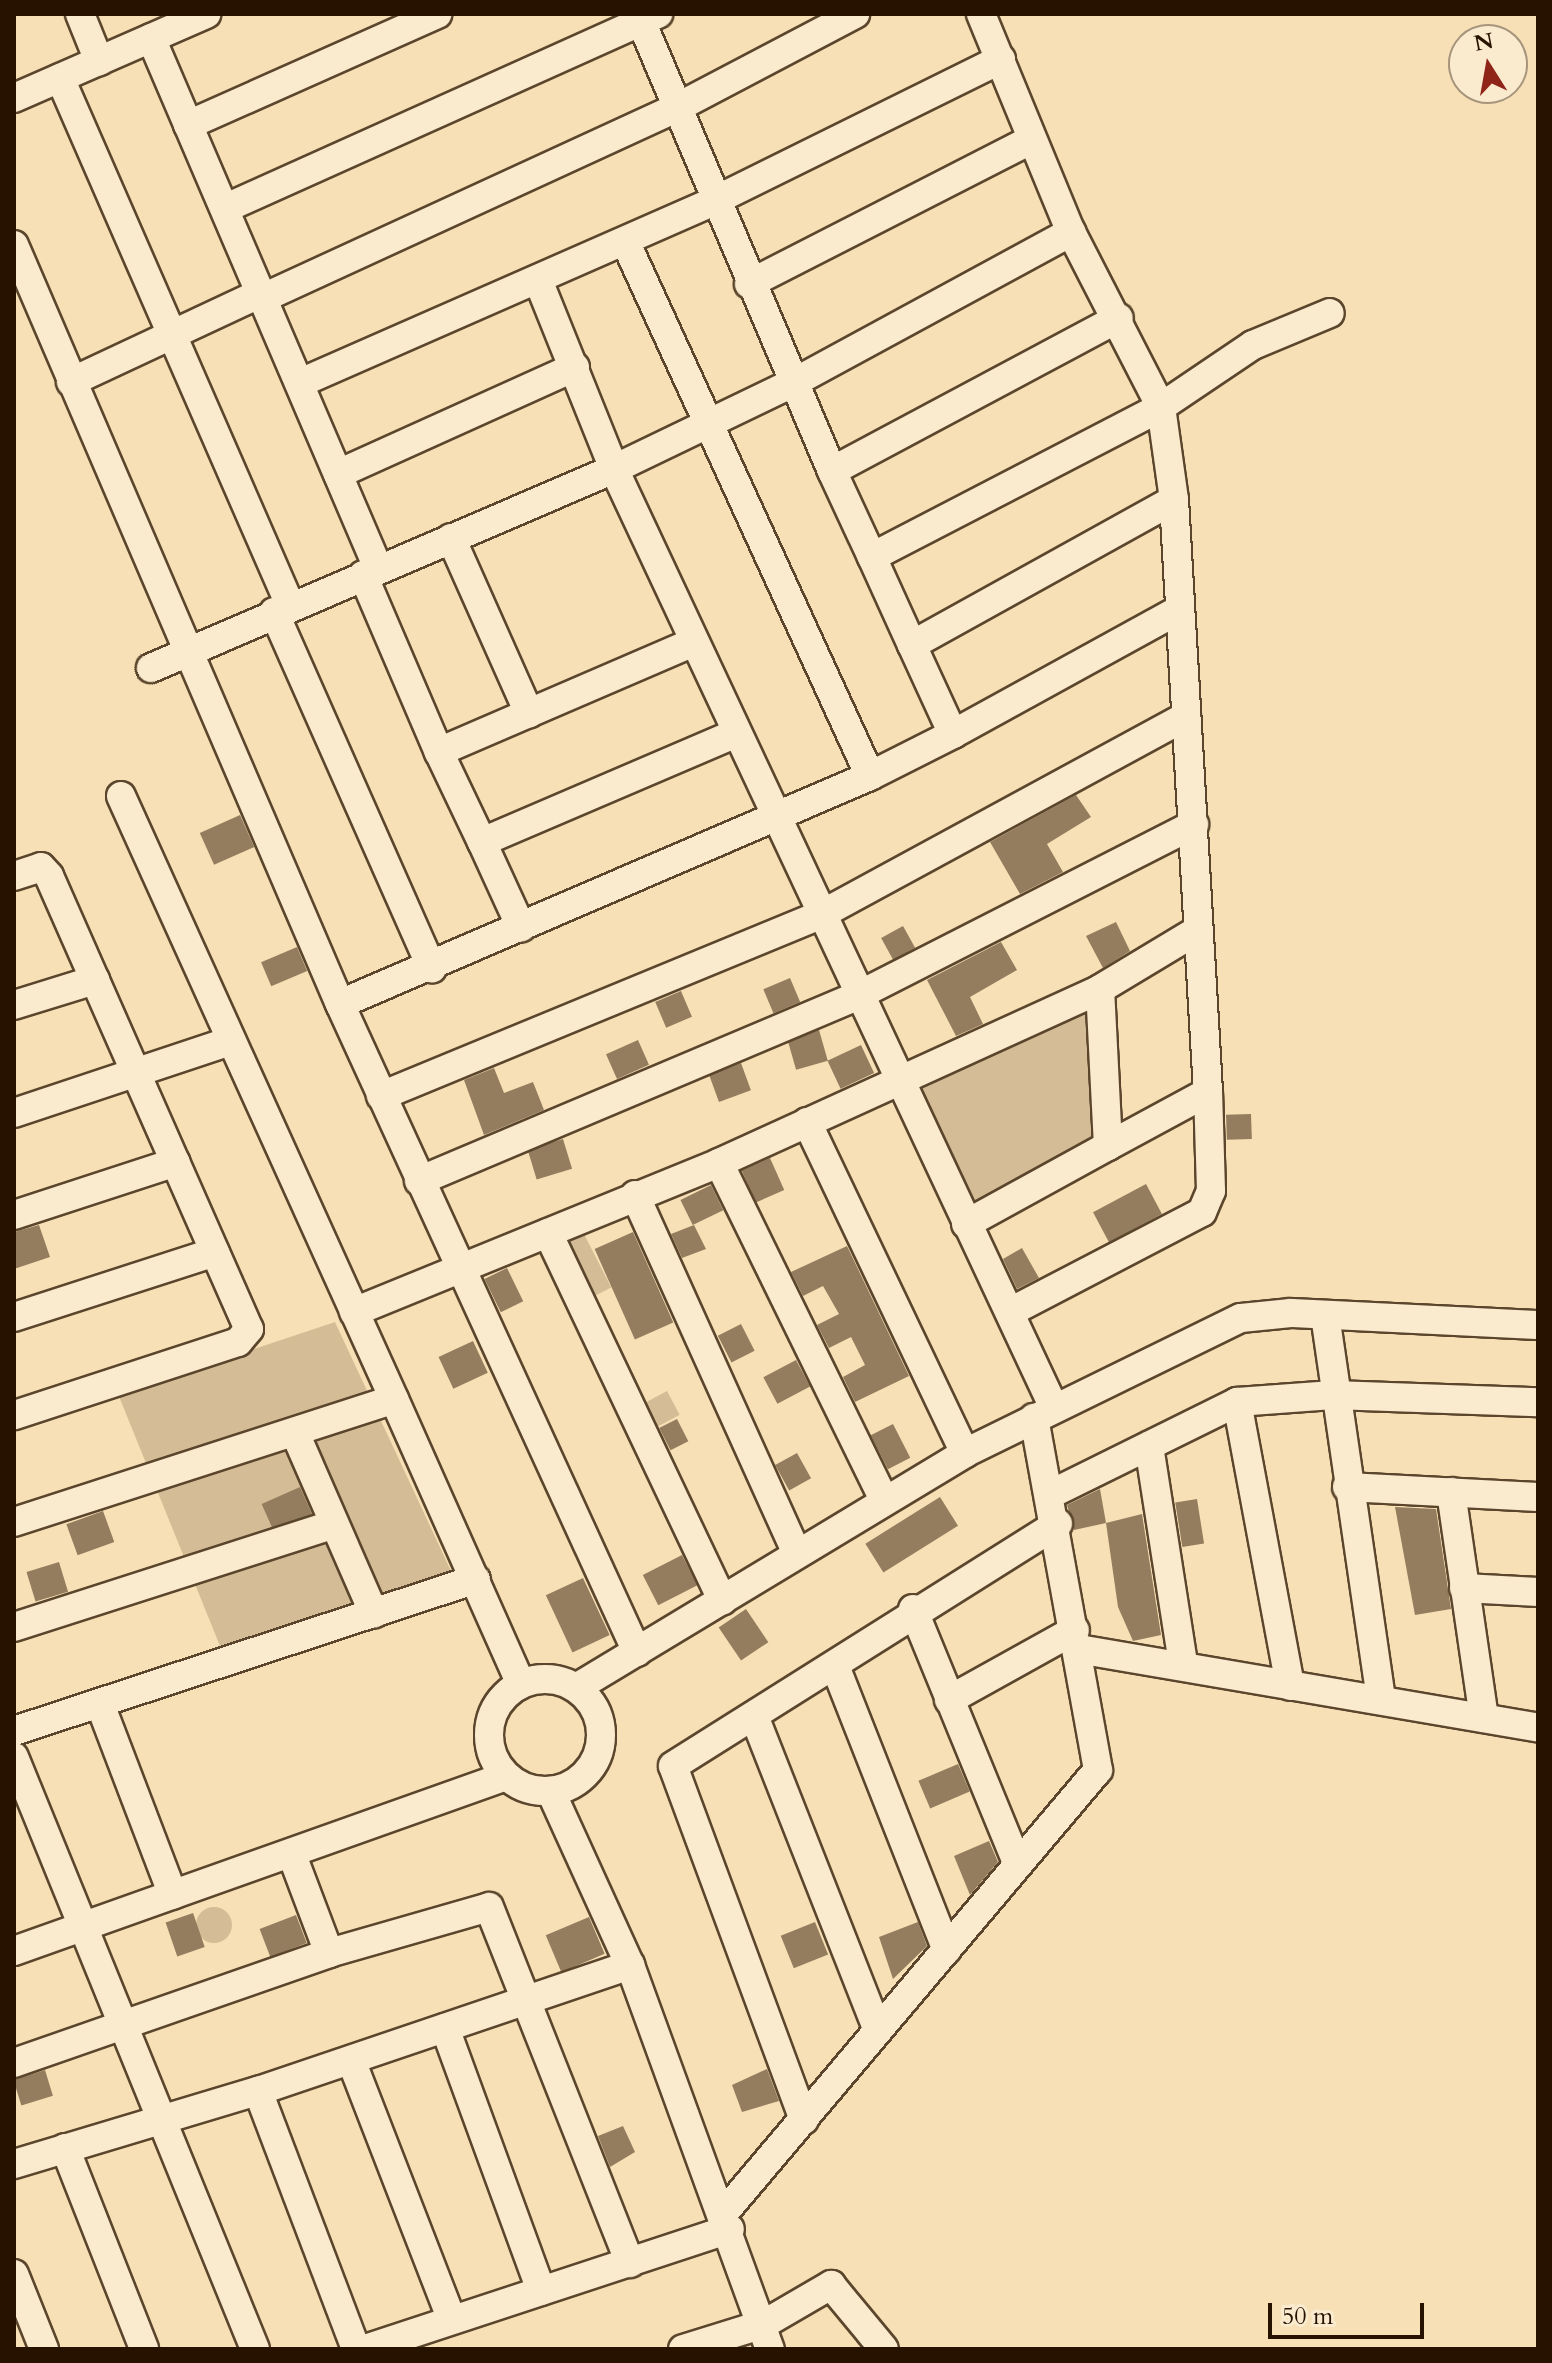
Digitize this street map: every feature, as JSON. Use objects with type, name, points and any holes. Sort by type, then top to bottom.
[{"type":"street","points":[[80,14],[99,61]]},
{"type":"street","points":[[14,98],[206,14]]},
{"type":"street","points":[[188,125],[435,14]]},
{"type":"street","points":[[71,382],[680,106],[855,14]]},
{"type":"street","points":[[981,14],[1030,140],[1071,232],[1119,318],[1161,407],[1174,500],[1194,824],[1211,1191],[1202,1212],[1012,1311]]},
{"type":"street","points":[[226,208],[646,17],[791,384],[953,734]]},
{"type":"street","points":[[151,38],[338,474],[370,571],[439,752],[521,927]]},
{"type":"street","points":[[300,383],[716,200],[1001,59]]},
{"type":"street","points":[[60,78],[175,336],[282,609],[432,969]]},
{"type":"street","points":[[749,284],[1030,140]]},
{"type":"street","points":[[151,668],[370,571],[614,469],[791,384],[1071,232]]},
{"type":"street","points":[[625,241],[870,776]]},
{"type":"street","points":[[14,245],[186,653],[340,1004],[459,1272],[637,1652]]},
{"type":"street","points":[[365,2349],[451,2318],[630,2263],[726,2221],[877,2029],[947,1950],[1016,1860],[1098,1770],[1051,1494],[1044,1413],[1012,1311],[966,1224],[614,469],[538,280]]},
{"type":"street","points":[[872,557],[1161,407],[1253,345],[1330,313]]},
{"type":"street","points":[[832,471],[1119,318]]},
{"type":"street","points":[[338,474],[575,367]]},
{"type":"street","points":[[912,645],[1174,500]]},
{"type":"street","points":[[451,538],[529,713]]},
{"type":"street","points":[[340,1004],[432,969],[521,927],[776,820],[870,776],[1179,610]]},
{"type":"street","points":[[439,752],[694,642]]},
{"type":"street","points":[[381,1096],[822,914],[1186,716]]},
{"type":"street","points":[[482,842],[736,733]]},
{"type":"street","points":[[121,796],[521,1684]]},
{"type":"street","points":[[419,1181],[861,994],[1194,824]]},
{"type":"street","points":[[14,876],[45,868],[247,1320],[245,1338],[14,1415]]},
{"type":"street","points":[[354,1312],[459,1272],[635,1195],[719,1163],[1100,989],[1198,930]]},
{"type":"street","points":[[14,1005],[95,980]]},
{"type":"street","points":[[1100,989],[1108,1146]]},
{"type":"street","points":[[14,1113],[231,1041]]},
{"type":"street","points":[[966,1224],[1208,1092]]},
{"type":"street","points":[[807,1122],[965,1453]]},
{"type":"street","points":[[14,1215],[176,1162]]},
{"type":"street","points":[[719,1163],[884,1500]]},
{"type":"street","points":[[635,1195],[797,1554]]},
{"type":"street","points":[[548,1233],[723,1601]]},
{"type":"street","points":[[14,1317],[215,1252]]},
{"type":"street","points":[[576,1688],[965,1453],[1241,1318],[1325,1315],[1538,1325]]},
{"type":"street","points":[[1325,1315],[1333,1395],[1381,1700]]},
{"type":"street","points":[[1051,1494],[1237,1402],[1333,1395],[1538,1402]]},
{"type":"street","points":[[14,1522],[394,1399]]},
{"type":"street","points":[[1237,1402],[1290,1686]]},
{"type":"street","points":[[295,1433],[332,1525],[374,1614]]},
{"type":"street","points":[[1149,1446],[1183,1664]]},
{"type":"street","points":[[1347,1487],[1538,1497]]},
{"type":"street","points":[[1451,1492],[1484,1718]]},
{"type":"street","points":[[804,2120],[673,1766],[835,1666],[913,1609],[1058,1524]]},
{"type":"street","points":[[14,1627],[332,1525]]},
{"type":"street","points":[[14,1731],[476,1579]]},
{"type":"street","points":[[1464,1588],[1538,1592]]},
{"type":"street","points":[[913,1609],[1016,1860]]},
{"type":"street","points":[[949,1700],[1077,1640],[1290,1686],[1538,1728]]},
{"type":"street","points":[[835,1666],[947,1950]]},
{"type":"street","points":[[14,1951],[292,1855],[506,1776],[551,1792],[575,1783],[598,1755],[599,1719],[576,1688],[548,1679],[521,1684],[505,1696],[489,1731],[506,1776]]},
{"type":"street","points":[[100,1704],[173,1895]]},
{"type":"street","points":[[754,1716],[877,2029]]},
{"type":"street","points":[[14,1757],[26,1826],[78,1927],[255,2349]]},
{"type":"street","points":[[551,1792],[630,1965],[767,2336]]},
{"type":"street","points":[[292,1855],[329,1953]]},
{"type":"street","points":[[14,2063],[329,1953],[489,1907],[530,1999],[630,2263]]},
{"type":"street","points":[[14,2164],[258,2091],[630,1965]]},
{"type":"street","points":[[445,2028],[541,2291]]},
{"type":"street","points":[[351,2060],[451,2318]]},
{"type":"street","points":[[258,2091],[356,2349]]},
{"type":"street","points":[[65,2148],[144,2349]]},
{"type":"street","points":[[14,2274],[44,2349]]},
{"type":"street","points":[[683,2349],[767,2336],[831,2285],[884,2349]]},
{"type":"shaded area","points":[[1091,1000],[1098,1144],[976,1209],[918,1091]]},
{"type":"shaded area","points":[[584,1234],[611,1287],[587,1300],[560,1246]]},
{"type":"shaded area","points":[[335,1322],[451,1571],[220,1646],[118,1394]]},
{"type":"shaded area","points":[[667,1391],[680,1415],[648,1432],[635,1408]]},
{"type":"shaded area","points":[[214,1907],[227,1912],[232,1925],[227,1938],[214,1943],[201,1938],[196,1925],[201,1912]]},
{"type":"building","points":[[1076,795],[1091,817],[1047,844],[1063,872],[1020,894],[990,842]]},
{"type":"building","points":[[240,815],[254,847],[214,865],[200,833]]},
{"type":"building","points":[[1116,922],[1130,951],[1103,968],[1086,936]]},
{"type":"building","points":[[903,926],[915,948],[893,960],[881,938]]},
{"type":"building","points":[[1001,942],[1017,970],[970,997],[983,1024],[956,1036],[927,980]]},
{"type":"building","points":[[297,947],[307,971],[271,986],[261,962]]},
{"type":"building","points":[[790,978],[800,1002],[773,1013],[763,989]]},
{"type":"building","points":[[681,991],[692,1017],[666,1028],[655,1002]]},
{"type":"building","points":[[819,1030],[828,1061],[796,1070],[787,1039]]},
{"type":"building","points":[[638,1040],[649,1065],[617,1079],[606,1054]]},
{"type":"building","points":[[861,1045],[874,1073],[841,1089],[827,1061]]},
{"type":"building","points":[[741,1063],[751,1090],[719,1102],[709,1075]]},
{"type":"building","points":[[494,1068],[504,1093],[533,1082],[544,1110],[484,1135],[464,1080]]},
{"type":"building","points":[[1251,1114],[1252,1139],[1227,1140],[1226,1115]]},
{"type":"building","points":[[563,1139],[572,1169],[537,1179],[528,1150]]},
{"type":"building","points":[[770,1158],[784,1190],[756,1203],[742,1171]]},
{"type":"building","points":[[1146,1184],[1162,1214],[1109,1242],[1093,1212]]},
{"type":"building","points":[[711,1185],[723,1210],[693,1225],[680,1200]]},
{"type":"building","points":[[39,1225],[50,1257],[14,1269],[14,1232]]},
{"type":"building","points":[[694,1225],[706,1249],[682,1258],[671,1234]]},
{"type":"building","points":[[633,1232],[673,1322],[635,1340],[595,1249]]},
{"type":"building","points":[[847,1246],[909,1376],[855,1402],[843,1377],[865,1365],[851,1337],[829,1348],[817,1325],[839,1314],[823,1286],[803,1296],[791,1272]]},
{"type":"building","points":[[1022,1248],[1039,1278],[1017,1289],[1003,1259]]},
{"type":"building","points":[[507,1268],[523,1301],[501,1312],[485,1279]]},
{"type":"building","points":[[741,1324],[755,1351],[731,1363],[718,1336]]},
{"type":"building","points":[[473,1341],[488,1373],[453,1389],[439,1357]]},
{"type":"building","points":[[796,1360],[810,1386],[777,1404],[763,1377]]},
{"type":"building","points":[[677,1419],[688,1441],[671,1450],[659,1428]]},
{"type":"building","points":[[893,1424],[910,1458],[888,1469],[871,1435]]},
{"type":"building","points":[[797,1453],[811,1478],[789,1490],[775,1465]]},
{"type":"building","points":[[300,1487],[312,1514],[274,1531],[262,1504]]},
{"type":"building","points":[[1100,1489],[1106,1523],[1074,1530],[1067,1505]]},
{"type":"building","points":[[940,1497],[958,1526],[883,1572],[865,1544]]},
{"type":"building","points":[[1197,1499],[1204,1543],[1182,1547],[1175,1502]]},
{"type":"building","points":[[1395,1507],[1436,1509],[1451,1609],[1415,1615]]},
{"type":"building","points":[[103,1511],[114,1542],[78,1555],[66,1524]]},
{"type":"building","points":[[1142,1514],[1161,1635],[1133,1641],[1118,1607],[1106,1523]]},
{"type":"building","points":[[682,1555],[697,1585],[658,1605],[643,1575]]},
{"type":"building","points":[[59,1562],[68,1592],[36,1602],[26,1572]]},
{"type":"building","points":[[583,1578],[610,1635],[572,1652],[546,1595]]},
{"type":"building","points":[[746,1609],[768,1642],[741,1661],[719,1627]]},
{"type":"building","points":[[958,1764],[970,1792],[930,1808],[918,1781]]},
{"type":"building","points":[[989,1841],[998,1862],[970,1895],[954,1856]]},
{"type":"building","points":[[193,1913],[205,1947],[177,1956],[166,1922]]},
{"type":"building","points":[[296,1915],[307,1943],[270,1957],[260,1929]]},
{"type":"building","points":[[589,1917],[605,1954],[561,1972],[546,1935]]},
{"type":"building","points":[[815,1922],[828,1954],[794,1968],[781,1936]]},
{"type":"building","points":[[918,1922],[927,1946],[893,1979],[879,1937]]},
{"type":"building","points":[[767,2069],[779,2101],[742,2112],[732,2085]]},
{"type":"building","points":[[45,2070],[53,2096],[21,2105],[14,2079]]},
{"type":"building","points":[[623,2126],[635,2152],[610,2167],[598,2136]]}]
